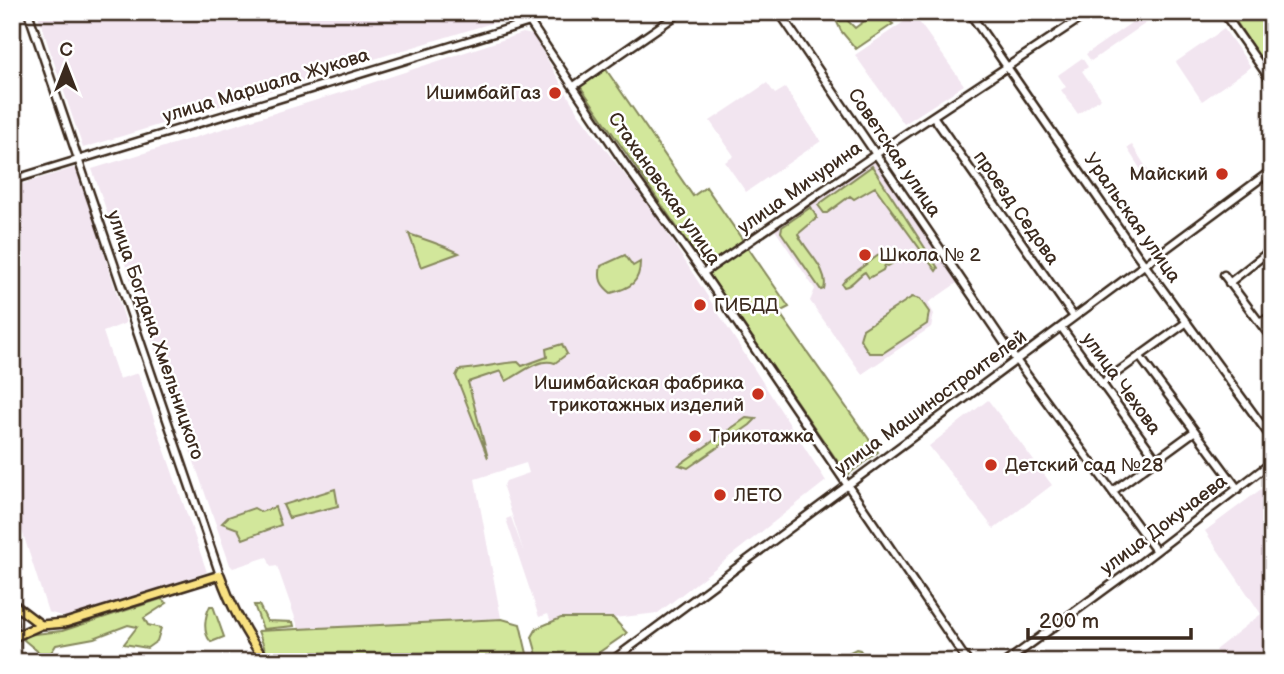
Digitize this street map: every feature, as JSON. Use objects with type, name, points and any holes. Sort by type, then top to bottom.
[{"type":"main road","points":[[12,602],[14,638],[41,625],[65,623],[220,575]]},
{"type":"main road","name":"улица Богдана Хмельницкого","points":[[220,575],[243,628],[266,662]]},
{"type":"main road","points":[[12,602],[41,625]]},
{"type":"street","name":"улица Богдана Хмельницкого","points":[[28,12],[220,575]]},
{"type":"street","name":"Стахановская улица","points":[[523,12],[968,662]]},
{"type":"street","points":[[574,86],[681,12]]},
{"type":"street","name":"Советская улица","points":[[779,12],[1016,360],[1156,551]]},
{"type":"street","name":"Уральская улица","points":[[969,12],[1145,264],[1272,439]]},
{"type":"street","name":"улица Мичурина","points":[[703,273],[1090,12]]},
{"type":"street","points":[[1223,12],[1272,82]]},
{"type":"street","name":"улица Маршала Жукова","points":[[12,180],[530,22]]},
{"type":"street","name":"проезд Седова","points":[[933,116],[1074,317]]},
{"type":"street","name":"улица Машиностроителей","points":[[610,662],[1272,170]]},
{"type":"street","points":[[1265,176],[1272,186]]},
{"type":"street","points":[[1230,283],[1272,249]]},
{"type":"street","points":[[1224,275],[1272,339]]},
{"type":"street","points":[[1260,323],[1272,315]]},
{"type":"street","points":[[1101,384],[1187,322]]},
{"type":"street","name":"улица Чехова","points":[[1061,327],[1157,460]]},
{"type":"street","points":[[1140,357],[1238,489]]},
{"type":"street","points":[[1113,491],[1195,431]]},
{"type":"street","name":"улица Докучаева","points":[[1006,662],[1272,462]]},
{"type":"street","points":[[14,638],[14,662]]},
{"type":"shaded area","points":[[37,12],[513,12],[515,16],[83,148]]},
{"type":"shaded area","points":[[1147,12],[1162,12],[1091,61],[1086,54]]},
{"type":"shaded area","points":[[914,15],[964,85],[904,124],[855,55]]},
{"type":"shaded area","points":[[1224,29],[1251,67],[1202,101],[1176,62]]},
{"type":"shaded area","points":[[523,33],[533,35],[578,113],[656,216],[826,481],[658,613],[552,625],[548,614],[539,617],[506,519],[511,517],[524,553],[503,487],[506,481],[529,473],[526,463],[475,479],[501,618],[299,629],[277,566],[271,567],[267,557],[233,568],[230,565],[92,169],[356,88]]},
{"type":"shaded area","points":[[1082,58],[1088,67],[1082,71],[1101,98],[1078,114],[1061,90],[1066,87],[1058,75]]},
{"type":"shaded area","points":[[767,83],[775,94],[785,88],[821,141],[746,192],[725,162],[734,156],[710,121]]},
{"type":"shaded area","points":[[1132,145],[1151,175],[1146,178],[1127,148]]},
{"type":"shaded area","name":"Школа № 2","points":[[874,161],[957,283],[928,303],[934,314],[931,327],[862,374],[810,301],[815,289],[773,227]]},
{"type":"shaded area","points":[[77,167],[126,323],[103,332],[119,379],[138,373],[207,572],[68,618],[48,612],[12,499],[12,187]]},
{"type":"shaded area","name":"Детский сад №28","points":[[988,400],[1052,485],[994,529],[929,446]]},
{"type":"shaded area","points":[[1272,481],[1272,662],[1224,662],[1215,650],[1261,614],[1205,531]]},
{"type":"green space","points":[[1230,12],[1272,12],[1272,74],[1268,71]]},
{"type":"green space","points":[[880,13],[893,24],[856,49],[841,31],[836,20],[838,16],[843,16],[855,28]]},
{"type":"green space","points":[[605,68],[693,196],[706,187],[789,307],[779,312],[878,452],[847,475],[580,86]]},
{"type":"green space","points":[[872,166],[938,268],[936,271],[875,187],[854,199],[850,196],[827,213],[818,205]]},
{"type":"green space","points":[[811,207],[817,218],[798,234],[823,275],[825,282],[824,289],[821,290],[781,232],[782,227]]},
{"type":"green space","points":[[409,234],[441,245],[459,253],[421,267]]},
{"type":"green space","points":[[880,254],[884,259],[890,256],[895,262],[885,265],[883,270],[869,278],[865,272],[844,287],[842,284],[846,279]]},
{"type":"green space","points":[[625,255],[633,266],[640,262],[638,275],[629,287],[611,293],[601,281],[601,266]]},
{"type":"green space","points":[[912,297],[920,299],[929,312],[927,324],[883,353],[869,353],[860,339],[863,329]]},
{"type":"green space","points":[[562,344],[567,354],[555,363],[536,364],[506,381],[501,371],[468,382],[488,458],[456,376],[459,370],[518,362],[522,366],[547,357],[546,349]]},
{"type":"green space","points":[[746,418],[756,419],[688,468],[679,465]]},
{"type":"green space","points":[[335,489],[338,506],[289,518],[283,505]]},
{"type":"green space","points":[[275,507],[281,525],[243,539],[238,529],[222,523],[228,517],[254,508],[261,512]]},
{"type":"green space","points":[[161,599],[167,603],[144,618],[148,625],[161,628],[157,641],[147,648],[124,644],[137,627],[128,625],[94,638],[56,645],[47,659],[24,640],[26,635],[62,631]]},
{"type":"green space","points":[[254,605],[259,605],[267,621],[293,622],[294,626],[263,629]]},
{"type":"green space","points":[[210,606],[213,606],[224,637],[211,642],[206,634],[205,624]]},
{"type":"green space","points":[[561,618],[613,618],[627,633],[585,662],[539,662],[532,637],[537,628]]},
{"type":"green space","points":[[502,619],[520,624],[529,662],[270,662],[258,631]]},
{"type":"green space","points":[[860,650],[868,662],[847,662],[846,654]]},
{"type":"place","name":"ИшимбайГаз","points":[[555,93]]},
{"type":"place","name":"Майский","points":[[1222,174]]},
{"type":"place","name":"Школа № 2","points":[[865,255]]},
{"type":"place","name":"ГИБДД","points":[[700,305]]},
{"type":"place","name":"Ишимбайская фабрика трикотажных изделий","points":[[758,394]]},
{"type":"place","name":"Трикотажка","points":[[695,436]]},
{"type":"place","name":"Детский сад №28","points":[[991,465]]},
{"type":"place","name":"ЛЕТО","points":[[720,495]]}]
